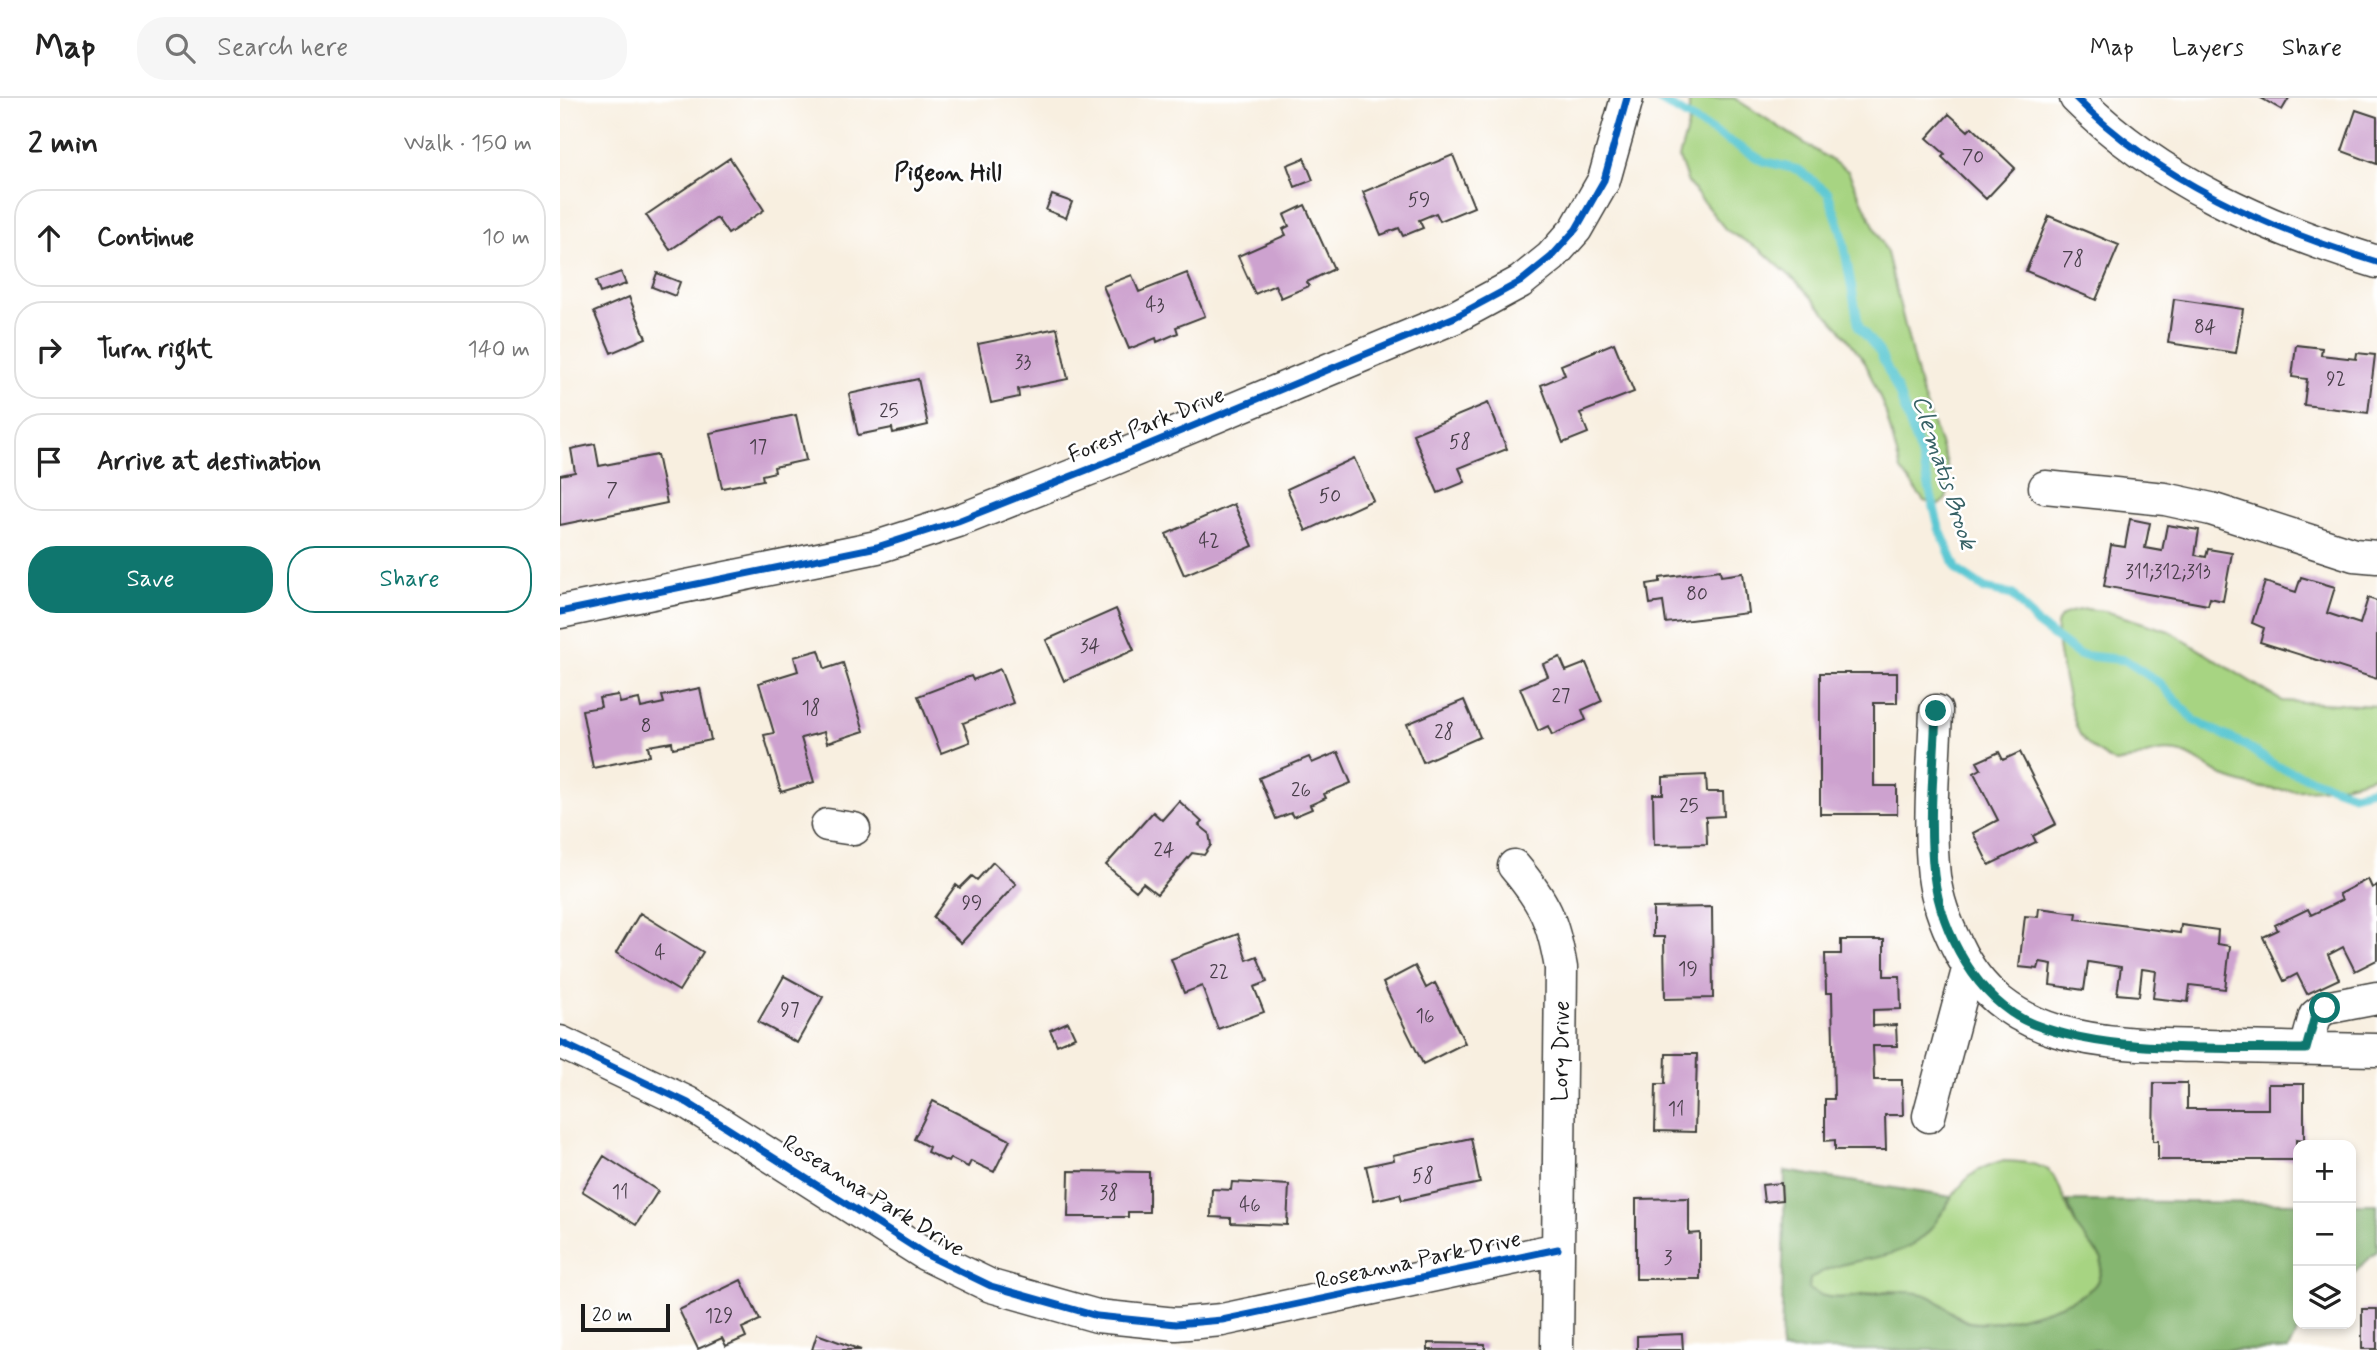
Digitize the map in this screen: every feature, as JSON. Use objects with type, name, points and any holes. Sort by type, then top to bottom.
[{"type":"street","name":"Forest Park Drive","points":[[560,612],[888,544],[957,521],[1092,468],[1455,317],[1520,282],[1550,257],[1576,229],[1604,180],[1627,98]]},
{"type":"street","points":[[2097,105],[2171,172],[2246,214],[2314,243],[2377,262]]},
{"type":"street","points":[[2045,487],[2165,499],[2211,509],[2354,555],[2377,557]]},
{"type":"street","points":[[1936,711],[1932,821],[1934,877],[1946,923],[1968,970],[1995,998],[2030,1023],[2076,1037],[2119,1044],[2377,1050]]},
{"type":"street","name":"Lory Drive","points":[[1514,866],[1540,898],[1555,932],[1561,968],[1558,1350]]},
{"type":"street","points":[[1929,1116],[1968,970]]},
{"type":"street","points":[[2306,1049],[2315,1016],[2325,1008],[2377,998]]},
{"type":"street","name":"Roseanna Park Drive","points":[[560,1042],[688,1102],[925,1254],[990,1286],[1097,1316],[1176,1324],[1222,1320],[1558,1249]]},
{"type":"green space","points":[[1689,98],[1734,98],[1848,171],[1887,253],[1921,391],[1946,460],[1950,482],[1946,499],[1939,505],[1924,501],[1901,470],[1885,410],[1865,362],[1839,327],[1799,284],[1761,250],[1726,230],[1688,183],[1679,158],[1689,122]]},
{"type":"green space","points":[[2086,609],[2105,611],[2169,631],[2282,701],[2377,706],[2377,775],[2341,785],[2284,790],[2247,785],[2229,779],[2177,752],[2153,753],[2115,763],[2092,748],[2081,736],[2073,715],[2060,660],[2057,630],[2060,618]]},
{"type":"green space","points":[[2001,1161],[2038,1166],[2055,1178],[2078,1228],[2102,1259],[2101,1271],[2095,1285],[2082,1295],[2033,1314],[1982,1323],[1967,1321],[1927,1300],[1902,1292],[1878,1292],[1842,1298],[1819,1295],[1809,1289],[1809,1279],[1824,1270],[1921,1229],[1936,1220],[1970,1176]]},
{"type":"green space","points":[[1785,1171],[1952,1197],[1930,1229],[1914,1244],[1822,1272],[1810,1279],[1809,1289],[1819,1295],[1842,1298],[1892,1292],[1920,1293],[1934,1299],[1964,1320],[1981,1323],[2014,1319],[2051,1308],[2082,1295],[2095,1285],[2100,1275],[2102,1259],[2078,1229],[2067,1201],[2293,1203],[2293,1329],[2298,1329],[2288,1350],[1781,1350]]},
{"type":"green space","points":[[2356,1204],[2377,1204],[2377,1251],[2356,1271]]},
{"type":"building","points":[[2261,98],[2289,98],[2282,110]]},
{"type":"building","points":[[2356,110],[2377,117],[2377,164],[2342,151]]},
{"type":"building","points":[[1949,114],[1968,131],[1972,127],[2015,168],[1986,199],[1942,157],[1945,154],[1927,138]]},
{"type":"building","points":[[1453,155],[1474,207],[1440,221],[1436,213],[1419,220],[1423,228],[1403,236],[1399,228],[1381,235],[1363,192]]},
{"type":"building","points":[[730,158],[764,210],[728,234],[717,218],[670,250],[646,215]]},
{"type":"building","points":[[1304,158],[1313,180],[1295,187],[1287,165]]},
{"type":"building","points":[[1052,195],[1072,202],[1066,218],[1046,210]]},
{"type":"building","points":[[1305,205],[1334,269],[1307,282],[1309,286],[1281,298],[1275,285],[1255,294],[1238,256],[1286,235],[1283,229],[1289,226],[1284,215]]},
{"type":"building","points":[[2049,216],[2119,245],[2096,300],[2026,271]]},
{"type":"building","points":[[621,272],[626,284],[600,293],[596,281]]},
{"type":"building","points":[[657,273],[680,282],[675,296],[652,287]]},
{"type":"building","points":[[1187,273],[1205,316],[1176,327],[1178,333],[1129,349],[1103,286],[1132,275],[1139,292]]},
{"type":"building","points":[[629,297],[646,338],[611,353],[594,312]]},
{"type":"building","points":[[2174,299],[2243,309],[2236,353],[2168,343]]},
{"type":"building","points":[[1057,328],[1068,379],[1018,389],[1019,397],[991,403],[978,344]]},
{"type":"building","points":[[1614,343],[1634,392],[1580,413],[1588,433],[1563,443],[1541,385],[1565,375],[1561,365]]},
{"type":"building","points":[[2296,345],[2322,348],[2321,355],[2356,359],[2357,353],[2375,355],[2368,413],[2304,405],[2307,379],[2292,377]]},
{"type":"building","points":[[918,379],[928,425],[893,433],[892,428],[858,435],[849,394]]},
{"type":"building","points":[[1488,403],[1507,449],[1459,468],[1465,482],[1438,493],[1413,434]]},
{"type":"building","points":[[796,415],[806,460],[774,467],[775,472],[762,475],[763,480],[722,488],[710,433]]},
{"type":"building","points":[[595,444],[599,466],[657,455],[667,503],[560,525],[560,475],[575,472],[571,449]]},
{"type":"building","points":[[1354,458],[1373,500],[1306,531],[1287,489]]},
{"type":"building","points":[[1234,504],[1253,546],[1184,575],[1166,534]]},
{"type":"building","points":[[2130,519],[2150,523],[2145,548],[2162,551],[2167,525],[2199,530],[2195,555],[2206,557],[2208,549],[2232,553],[2223,601],[2210,598],[2208,605],[2104,586],[2111,545],[2125,547]]},
{"type":"building","points":[[1720,570],[1721,576],[1743,573],[1748,613],[1666,623],[1663,602],[1650,604],[1647,584],[1660,582],[1660,578]]},
{"type":"building","points":[[2301,577],[2335,587],[2327,613],[2360,624],[2368,598],[2377,601],[2377,679],[2260,642],[2264,628],[2252,623],[2265,582],[2296,592]]},
{"type":"building","points":[[1116,609],[1134,650],[1064,681],[1046,640]]},
{"type":"building","points":[[819,650],[825,669],[843,663],[864,731],[827,743],[824,732],[801,738],[814,782],[781,792],[764,735],[774,733],[759,683],[798,671],[794,657]]},
{"type":"building","points":[[1560,657],[1566,671],[1586,663],[1602,701],[1582,710],[1586,720],[1552,735],[1548,726],[1538,731],[1520,688],[1548,676],[1543,664]]},
{"type":"building","points":[[1000,669],[1013,703],[963,723],[970,742],[941,753],[918,696],[971,676],[973,680]]},
{"type":"building","points":[[1820,673],[1897,673],[1897,703],[1874,703],[1874,786],[1897,786],[1897,814],[1820,814]]},
{"type":"building","points":[[700,688],[711,740],[673,748],[672,742],[648,746],[650,756],[593,768],[582,710],[601,707],[599,698],[618,695],[620,703],[639,699],[641,708],[664,703],[662,696]]},
{"type":"building","points":[[1464,700],[1480,737],[1423,762],[1407,724]]},
{"type":"building","points":[[1338,752],[1351,783],[1324,794],[1326,798],[1310,805],[1312,809],[1293,817],[1291,813],[1276,819],[1259,778],[1309,757],[1312,763]]},
{"type":"building","points":[[1999,752],[2003,760],[2020,752],[2056,824],[2033,836],[2036,842],[1989,865],[1973,833],[1998,820],[1974,773],[1981,769],[1977,762]]},
{"type":"building","points":[[1706,775],[1707,792],[1723,792],[1724,816],[1706,817],[1707,844],[1654,845],[1653,794],[1663,794],[1663,777]]},
{"type":"building","points":[[1179,801],[1202,822],[1199,825],[1209,833],[1211,845],[1204,855],[1192,853],[1157,894],[1143,883],[1136,891],[1106,865],[1153,812],[1162,820]]},
{"type":"building","points":[[993,862],[1016,884],[961,943],[933,917],[956,885],[960,888],[972,876],[977,880]]},
{"type":"building","points":[[2368,879],[2372,888],[2377,885],[2377,960],[2355,971],[2343,947],[2328,955],[2339,979],[2307,994],[2297,974],[2284,981],[2263,937],[2278,930],[2275,925],[2308,909],[2311,915],[2342,900],[2339,894]]},
{"type":"building","points":[[1712,907],[1713,998],[1665,999],[1664,937],[1653,937],[1653,908]]},
{"type":"building","points":[[2039,908],[2077,913],[2076,919],[2180,933],[2181,925],[2218,930],[2217,944],[2230,946],[2225,989],[2190,985],[2188,1002],[2153,998],[2156,971],[2142,969],[2139,996],[2117,994],[2121,967],[2088,962],[2084,990],[2050,985],[2052,964],[2040,962],[2038,969],[2019,967],[2025,916],[2038,917]]},
{"type":"building","points":[[640,913],[703,952],[679,991],[616,953]]},
{"type":"building","points":[[1238,934],[1247,960],[1257,956],[1267,982],[1254,987],[1264,1012],[1218,1029],[1202,986],[1184,993],[1171,959]]},
{"type":"building","points":[[1841,940],[1884,940],[1884,976],[1900,976],[1901,1009],[1873,1010],[1873,1026],[1896,1025],[1897,1046],[1873,1046],[1874,1080],[1902,1080],[1903,1115],[1885,1115],[1886,1150],[1835,1150],[1835,1140],[1825,1141],[1825,1099],[1834,1099],[1832,993],[1826,993],[1825,954],[1841,954]]},
{"type":"building","points":[[1415,966],[1426,988],[1435,983],[1465,1043],[1423,1064],[1383,983]]},
{"type":"building","points":[[784,976],[823,997],[797,1043],[758,1022]]},
{"type":"building","points":[[1068,1022],[1075,1037],[1057,1045],[1050,1030]]},
{"type":"building","points":[[1666,1054],[1697,1054],[1695,1132],[1655,1131],[1656,1084],[1665,1084]]},
{"type":"building","points":[[2154,1083],[2187,1083],[2187,1109],[2268,1109],[2268,1084],[2304,1084],[2304,1140],[2293,1140],[2293,1160],[2158,1160],[2158,1141],[2153,1141]]},
{"type":"building","points":[[933,1101],[1010,1140],[994,1172],[971,1161],[968,1167],[950,1158],[948,1162],[927,1152],[929,1147],[914,1139]]},
{"type":"building","points":[[1471,1138],[1480,1183],[1402,1200],[1400,1194],[1374,1200],[1366,1166],[1394,1160],[1393,1155]]},
{"type":"building","points":[[604,1156],[658,1191],[636,1225],[582,1191]]},
{"type":"building","points":[[1069,1171],[1149,1172],[1149,1212],[1128,1212],[1128,1217],[1068,1217]]},
{"type":"building","points":[[1232,1182],[1289,1185],[1287,1225],[1231,1223],[1231,1218],[1211,1217],[1212,1189],[1231,1190]]},
{"type":"building","points":[[1781,1183],[1782,1200],[1764,1202],[1762,1185]]},
{"type":"building","points":[[1689,1198],[1689,1234],[1700,1233],[1700,1279],[1636,1279],[1636,1199]]},
{"type":"building","points":[[741,1280],[760,1320],[742,1328],[746,1337],[726,1346],[722,1338],[698,1349],[679,1310]]},
{"type":"building","points":[[2362,1309],[2377,1309],[2377,1349],[2362,1349]]},
{"type":"building","points":[[817,1334],[861,1350],[812,1350]]},
{"type":"building","points":[[1682,1334],[1683,1350],[1637,1350],[1637,1336]]},
{"type":"building","points":[[1428,1343],[1485,1344],[1485,1350],[1428,1350]]},
{"type":"waterway","name":"Clematis Brook","points":[[1656,98],[1763,161],[1799,170],[1828,193],[1841,230],[1859,327],[1879,351],[1898,391],[1923,462],[1939,528],[1957,570],[1985,589],[2013,595],[2037,624],[2079,655],[2125,660],[2160,683],[2195,721],[2243,744],[2276,766],[2353,794],[2377,788]]},
{"type":"cycle path","points":[[560,612],[877,547],[958,521],[1455,317],[1520,282],[1551,257],[1576,229],[1604,180],[1627,98]]},
{"type":"cycle path","points":[[2076,98],[2142,154],[2216,198],[2296,234],[2377,262]]},
{"type":"cycle path","points":[[560,1042],[688,1103],[925,1254],[991,1286],[1097,1316],[1176,1324],[1222,1320],[1558,1249]]},
{"type":"district","name":"Pigeon Hill","points":[[948,172]]},
{"type":"route","points":[[1936,711],[1932,821],[1934,877],[1946,923],[1968,970],[1995,998],[2030,1023],[2076,1037],[2119,1044],[2306,1049],[2315,1016],[2325,1008]]}]
